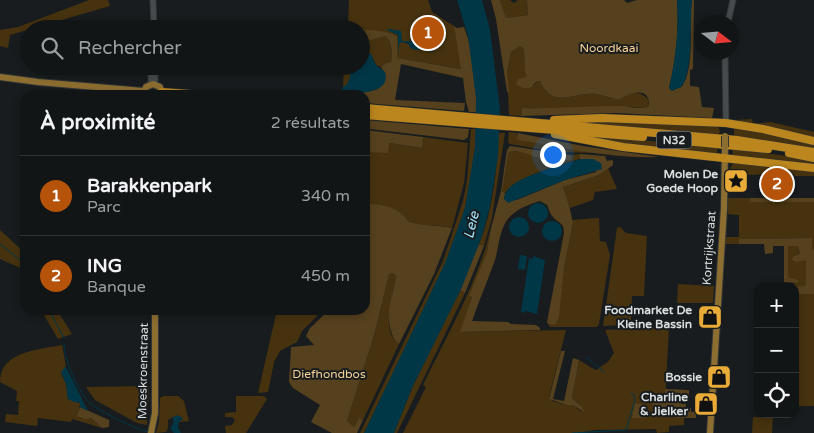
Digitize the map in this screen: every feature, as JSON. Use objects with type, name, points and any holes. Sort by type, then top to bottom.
[{"type":"highway","name":"N32","points":[[370,109],[457,119]]},
{"type":"highway","name":"N32","points":[[370,115],[520,123],[737,140],[814,152]]},
{"type":"highway","points":[[520,123],[602,118],[726,123],[763,129],[814,141]]},
{"type":"highway","name":"N32","points":[[520,123],[534,129],[737,146],[814,158]]},
{"type":"highway","points":[[534,129],[607,144],[814,168]]},
{"type":"main road","points":[[0,78],[107,90]]},
{"type":"main road","points":[[144,90],[146,86],[153,84],[160,87],[161,90]]},
{"type":"main road","name":"Kortrijkstraat","points":[[710,433],[715,325],[724,208],[726,123]]},
{"type":"main road","name":"Moeskroenstraat","points":[[151,433],[155,413],[155,315]]},
{"type":"street","points":[[153,0],[153,20]]},
{"type":"street","points":[[730,15],[733,0]]},
{"type":"street","name":"Kortrijkstraat","points":[[725,60],[726,123]]},
{"type":"street","points":[[152,75],[153,84]]},
{"type":"street","points":[[153,84],[154,75]]},
{"type":"shaded area","points":[[89,0],[108,0],[110,6],[62,20],[36,20]]},
{"type":"shaded area","points":[[349,0],[428,0],[432,12],[454,26],[462,69],[396,58],[397,36],[370,31],[370,20],[348,20]],"holes":[[[388,29],[400,31],[402,41],[422,43],[433,49],[426,50],[399,41],[398,35]]]},
{"type":"shaded area","points":[[500,0],[510,0],[514,3],[518,0],[527,0],[528,15],[506,18]]},
{"type":"shaded area","points":[[20,26],[20,32],[10,35],[8,48],[0,46],[0,30]]},
{"type":"shaded area","points":[[385,36],[388,39],[392,52],[391,62],[381,67],[376,65],[374,59],[370,56],[370,41]]},
{"type":"shaded area","points":[[520,46],[524,49],[526,68],[531,81],[534,85],[537,81],[540,81],[545,90],[551,95],[564,98],[595,94],[619,100],[630,94],[637,93],[648,99],[649,106],[639,108],[522,108],[521,116],[509,115],[507,72],[511,52]]},
{"type":"shaded area","points":[[344,75],[350,75],[349,84],[343,87]]},
{"type":"shaded area","points":[[752,119],[753,124],[735,120]]},
{"type":"shaded area","points":[[599,120],[717,125],[720,131],[719,135],[573,124],[575,122]]},
{"type":"shaded area","points":[[770,122],[814,132],[814,137],[753,124]]},
{"type":"shaded area","points":[[734,128],[814,142],[814,149],[734,136]]},
{"type":"shaded area","points":[[471,129],[476,129],[473,169],[465,208],[456,237],[433,294],[364,433],[360,433],[443,261],[463,201],[467,181]]},
{"type":"shaded area","points":[[509,132],[518,133],[517,136],[564,148],[597,153],[556,152],[510,144],[508,142]]},
{"type":"shaded area","points":[[498,133],[505,133],[492,218],[484,246],[479,244],[488,218],[493,190]]},
{"type":"shaded area","points":[[571,134],[718,147],[716,156],[629,146]]},
{"type":"shaded area","points":[[423,137],[468,143],[464,183],[452,228],[413,223],[408,221],[399,212],[390,208],[370,204],[370,151],[389,143],[421,148]]},
{"type":"shaded area","points":[[732,148],[814,160],[814,166],[733,156]]},
{"type":"shaded area","points":[[509,152],[571,158],[571,155],[580,154],[580,159],[529,176],[519,181],[505,193],[502,191]]},
{"type":"shaded area","points":[[735,162],[814,172],[814,176],[794,176],[794,174],[743,175],[742,186],[729,187],[730,170]]},
{"type":"shaded area","points":[[608,168],[617,189],[595,192],[593,200],[570,208],[563,187],[599,175]]},
{"type":"shaded area","points":[[728,198],[750,198],[749,201],[814,202],[814,250],[812,250],[811,238],[740,239],[739,244],[725,244],[725,237],[739,237],[739,215],[728,214]]},
{"type":"shaded area","points":[[599,218],[600,241],[606,242],[610,255],[599,324],[597,327],[550,327],[548,324],[552,325],[573,223],[572,220]]},
{"type":"shaded area","points":[[620,227],[626,233],[647,236],[644,296],[632,296],[631,322],[627,322],[627,325],[603,326],[617,228]]},
{"type":"shaded area","points":[[0,230],[20,248],[20,268],[0,259]]},
{"type":"shaded area","points":[[490,232],[487,252],[470,296],[472,297],[461,332],[566,330],[549,397],[552,401],[573,405],[582,412],[578,403],[572,398],[579,360],[596,370],[608,362],[614,353],[605,330],[669,327],[665,403],[653,403],[653,411],[676,412],[676,418],[684,418],[684,425],[669,426],[669,432],[657,433],[656,429],[596,430],[577,433],[403,433],[426,387],[423,385],[469,291]]},
{"type":"shaded area","points":[[788,246],[798,246],[800,254],[794,256],[799,260],[806,260],[806,286],[799,286],[799,283],[788,278]]},
{"type":"shaded area","points":[[393,273],[396,276],[389,312],[389,322],[393,338],[399,344],[363,420],[359,418],[354,427],[347,421],[375,332],[389,274]]},
{"type":"shaded area","points":[[678,284],[714,286],[713,303],[677,303]]},
{"type":"shaded area","points":[[460,290],[465,293],[397,433],[394,433],[412,388]]},
{"type":"shaded area","points":[[799,294],[814,294],[814,406],[799,406]]},
{"type":"shaded area","points":[[44,315],[60,315],[72,334],[58,339]]},
{"type":"shaded area","points":[[276,315],[318,315],[302,331],[297,342],[280,351],[274,362],[268,392],[258,393]]},
{"type":"shaded area","points":[[62,345],[66,366],[61,373],[66,384],[68,399],[80,403],[78,416],[91,418],[102,428],[72,419],[71,422],[38,418],[37,426],[5,422],[6,414],[18,415],[19,401],[16,401],[17,391],[0,382],[6,364],[22,354]]},
{"type":"shaded area","points":[[149,386],[147,425],[137,423],[95,400],[86,387]]},
{"type":"shaded area","points":[[163,396],[178,396],[184,401],[189,421],[179,422],[183,419],[173,417],[168,420],[166,432],[156,433],[159,421],[160,398]]},
{"type":"shaded area","points":[[236,396],[264,396],[267,399],[246,433],[226,433],[225,426],[232,425],[235,420],[232,417],[225,417],[225,413],[236,412]]},
{"type":"shaded area","points":[[753,417],[773,418],[772,433],[752,433]]},
{"type":"green space","name":"Noordkaai","points":[[491,0],[500,0],[506,18],[528,15],[527,0],[624,0],[627,3],[637,0],[677,0],[676,44],[669,88],[672,91],[680,88],[686,79],[691,48],[691,8],[692,0],[694,0],[693,69],[690,70],[690,86],[699,87],[702,107],[714,108],[712,118],[616,113],[521,116],[522,108],[622,106],[642,108],[649,106],[646,95],[638,92],[619,100],[595,94],[564,98],[557,97],[545,90],[540,81],[537,81],[530,88],[523,88],[516,84],[518,79],[527,77],[524,49],[520,46],[511,52],[507,72],[509,92],[507,92],[496,19]]},
{"type":"green space","points":[[454,26],[457,28],[464,27],[470,47],[475,80],[476,112],[469,112],[463,78],[401,64],[395,100],[465,103],[464,111],[370,103],[370,91],[378,89],[386,76],[381,67],[391,62],[392,55],[388,39],[385,36],[370,41],[370,30],[386,32],[397,36],[397,58],[461,69]]},
{"type":"green space","points":[[370,120],[469,129],[468,137],[464,140],[370,129]]},
{"type":"green space","points":[[370,131],[423,137],[422,148],[389,143],[388,153],[370,152]]},
{"type":"green space","points":[[518,133],[583,146],[659,157],[607,155],[571,149],[519,140],[517,138]]},
{"type":"green space","points":[[510,146],[571,155],[571,160],[550,159],[519,152],[509,152],[502,191],[505,193],[504,199],[517,200],[565,180],[596,172],[593,159],[580,159],[580,154],[605,156],[607,161],[613,161],[613,165],[599,175],[563,187],[573,223],[564,267],[559,316],[556,324],[552,325],[547,322],[564,229],[552,216],[547,205],[540,201],[518,210],[510,216],[504,225],[495,260],[472,321],[536,325],[540,330],[460,332],[472,297],[469,296],[487,252],[490,232],[501,191],[507,150]]},
{"type":"green space","points":[[750,198],[814,198],[814,202],[749,202]]},
{"type":"green space","name":"Diefhondbos","points":[[370,204],[390,207],[412,223],[452,228],[434,274],[399,344],[392,335],[389,323],[390,304],[396,276],[393,273],[389,274],[375,332],[347,421],[354,427],[359,418],[363,420],[357,433],[332,433],[311,422],[320,405],[293,388],[289,382],[291,347],[314,345],[306,336],[310,328],[324,315],[370,315]]},
{"type":"green space","points":[[812,238],[812,249],[814,250],[814,294],[799,294],[799,286],[806,286],[806,260],[795,262],[792,259],[800,254],[798,246],[788,246],[788,277],[798,280],[798,283],[784,282],[784,246],[773,246],[773,253],[765,254],[764,244],[739,244],[739,239]]},
{"type":"green space","points":[[479,244],[484,246],[465,293],[460,290]]},
{"type":"green space","points":[[561,351],[565,351],[553,399],[564,401],[573,358],[579,360],[572,398],[582,407],[584,412],[573,405],[549,399]]},
{"type":"green space","points":[[665,389],[689,390],[689,396],[681,396],[681,404],[686,404],[686,408],[691,408],[691,412],[696,412],[696,418],[676,418],[676,412],[653,412],[653,403],[665,403]]},
{"type":"green space","points":[[635,403],[645,405],[645,418],[632,418]]},
{"type":"green space","points":[[80,407],[109,420],[109,427],[102,428],[91,418],[85,419],[77,416]]},
{"type":"water","name":"Leie","points":[[457,0],[482,0],[490,30],[500,109],[498,156],[490,206],[482,236],[462,287],[412,388],[394,433],[364,433],[445,263],[465,208],[475,147],[476,98],[468,36]]},
{"type":"water","points":[[677,0],[692,0],[690,45],[686,79],[680,88],[672,91],[669,88],[678,23]]},
{"type":"water","points":[[388,29],[401,31],[402,41],[415,41],[427,44],[433,52],[413,49],[408,43],[402,42],[399,44],[398,57],[398,35]]},
{"type":"water","points":[[370,54],[376,65],[385,72],[386,76],[385,82],[381,86],[370,92],[370,90],[342,90],[342,88],[350,79],[350,75],[370,75]]},
{"type":"water","points":[[580,159],[593,159],[601,163],[602,169],[565,180],[508,203],[504,199],[506,192],[515,183],[543,171]]},
{"type":"water","points":[[534,203],[542,203],[548,209],[548,217],[542,223],[534,223],[528,217],[528,209]]},
{"type":"water","points":[[515,217],[523,217],[529,223],[529,231],[523,237],[515,237],[509,231],[509,223]]},
{"type":"water","points":[[548,221],[556,221],[562,227],[562,235],[556,241],[548,241],[542,235],[542,227]]},
{"type":"water","points":[[520,255],[527,256],[525,270],[518,269]]},
{"type":"water","points":[[533,256],[545,260],[537,314],[521,312],[529,258],[533,259]]},
{"type":"water","points":[[66,366],[88,411],[80,407],[80,403],[68,399],[66,384],[61,372]]},
{"type":"water","points":[[177,415],[183,418],[179,422],[178,428],[181,433],[174,433],[170,429],[174,422],[172,418]]},
{"type":"waterway","points":[[0,244],[20,260]]},
{"type":"waterway","points":[[52,315],[64,338]]},
{"type":"waterway","points":[[64,344],[69,367],[86,399],[111,416],[148,432]]},
{"type":"waterway","points":[[586,357],[604,372]]},
{"type":"waterway","points":[[572,433],[626,430],[635,400],[634,395],[631,393]]},
{"type":"place","name":"Barakkenpark","points":[[428,33]]},
{"type":"place","name":"Molen De Goede Hoop","points":[[736,181]]},
{"type":"place","name":"ING","points":[[777,184]]},
{"type":"place","name":"Foodmarket De Kleine Bassin","points":[[710,317]]},
{"type":"place","name":"Bossie","points":[[719,377]]},
{"type":"place","name":"Charline & Jielker","points":[[706,404]]}]
